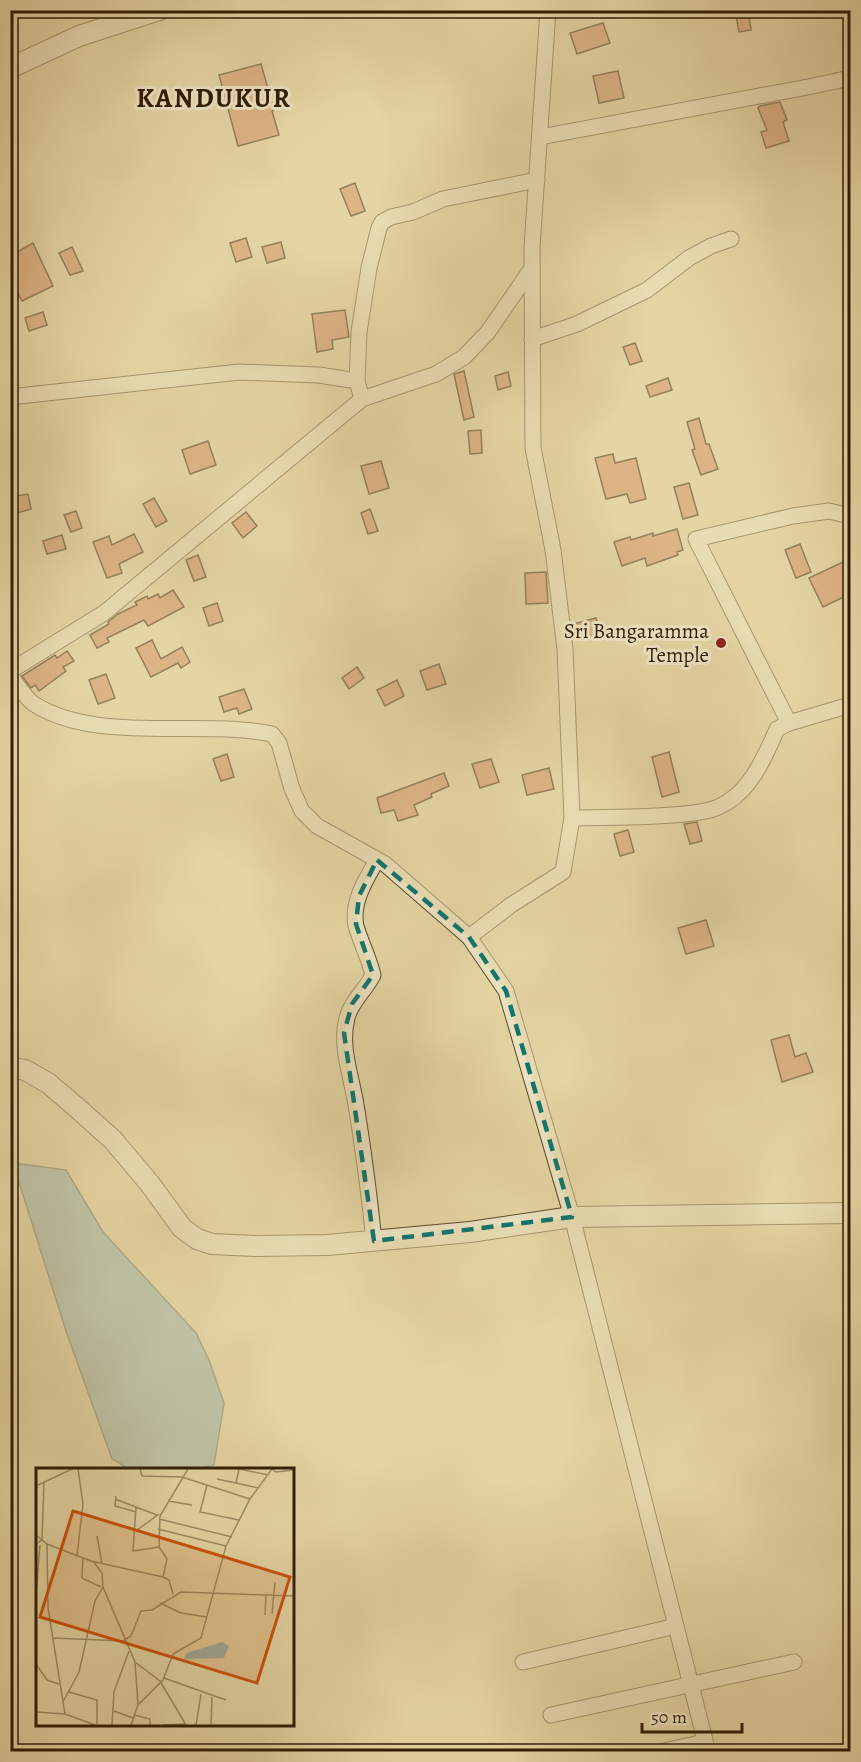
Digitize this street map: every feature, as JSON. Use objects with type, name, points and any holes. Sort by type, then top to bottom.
[{"type":"street","points":[[10,68],[79,36],[159,10]]},
{"type":"street","points":[[469,937],[511,905],[563,872],[572,818],[565,649],[553,550],[533,448],[532,268],[548,10]]},
{"type":"street","points":[[540,137],[850,78]]},
{"type":"street","points":[[362,399],[357,381],[360,322],[369,268],[382,222],[443,199],[537,180]]},
{"type":"street","points":[[532,339],[577,324],[647,290],[689,258],[711,246],[731,239]]},
{"type":"street","points":[[10,670],[104,613],[362,399],[436,374],[464,357],[488,332],[532,268]]},
{"type":"street","points":[[10,397],[239,372],[319,375],[357,381]]},
{"type":"street","points":[[789,723],[696,539],[793,516],[830,511],[850,516]]},
{"type":"street","points":[[10,676],[33,703],[64,718],[105,726],[230,729],[272,734],[279,743],[292,789],[302,811],[317,826],[385,864],[469,937],[506,991],[572,1217],[706,1747],[659,1752]]},
{"type":"street","points":[[572,818],[661,817],[717,808],[750,781],[765,758],[777,729],[789,723],[850,705]]},
{"type":"street","points":[[374,1241],[354,1097],[346,1060],[344,1033],[352,1004],[369,985],[374,975],[356,924],[359,896],[364,881],[377,860]]},
{"type":"street","points":[[10,1067],[25,1070],[48,1083],[113,1140],[150,1184],[182,1228],[197,1239],[212,1244],[327,1245],[470,1232],[572,1217],[850,1213]]},
{"type":"street","points":[[523,1662],[676,1626]]},
{"type":"street","points":[[551,1715],[794,1662]]},
{"type":"highlighted area","points":[[377,860],[469,937],[506,991],[572,1217],[374,1241],[344,1033],[352,1004],[373,975],[356,924],[359,896]]},
{"type":"water","points":[[13,1163],[66,1170],[103,1232],[196,1333],[209,1360],[224,1403],[214,1465],[201,1468],[127,1468],[112,1459],[66,1331]]},
{"type":"building","points":[[735,10],[748,10],[751,30],[739,32]]},
{"type":"building","points":[[603,23],[610,43],[577,54],[570,33]]},
{"type":"building","points":[[261,64],[279,135],[238,146],[219,75]]},
{"type":"building","points":[[618,71],[624,98],[599,103],[593,76]]},
{"type":"building","points":[[780,102],[787,120],[783,122],[789,141],[766,148],[761,132],[767,130],[758,108]]},
{"type":"building","points":[[355,183],[365,211],[351,216],[340,189]]},
{"type":"building","points":[[246,238],[252,257],[236,262],[230,243]]},
{"type":"building","points":[[281,242],[285,258],[267,263],[262,247]]},
{"type":"building","points":[[33,243],[53,286],[22,301],[10,279],[10,256]]},
{"type":"building","points":[[72,247],[83,271],[70,275],[59,253]]},
{"type":"building","points":[[345,310],[349,337],[332,340],[333,349],[317,352],[312,314]]},
{"type":"building","points":[[43,312],[47,325],[29,331],[25,318]]},
{"type":"building","points":[[635,343],[642,361],[630,365],[623,347]]},
{"type":"building","points":[[464,371],[474,417],[464,420],[454,374]]},
{"type":"building","points":[[508,372],[511,386],[498,390],[495,376]]},
{"type":"building","points":[[668,378],[672,390],[650,397],[646,386]]},
{"type":"building","points":[[699,418],[706,444],[709,444],[718,469],[701,475],[692,450],[695,449],[687,422]]},
{"type":"building","points":[[481,430],[482,453],[470,454],[468,431]]},
{"type":"building","points":[[208,441],[216,465],[190,474],[182,450]]},
{"type":"building","points":[[613,454],[615,463],[636,458],[646,499],[630,503],[627,494],[606,499],[595,458]]},
{"type":"building","points":[[381,461],[389,488],[369,494],[361,466]]},
{"type":"building","points":[[689,483],[698,515],[683,519],[674,487]]},
{"type":"building","points":[[28,494],[31,509],[10,515],[10,497]]},
{"type":"building","points":[[154,498],[167,521],[156,527],[143,504]]},
{"type":"building","points":[[370,509],[378,531],[368,534],[361,513]]},
{"type":"building","points":[[76,511],[82,528],[71,532],[64,515]]},
{"type":"building","points":[[246,512],[257,526],[243,538],[232,523]]},
{"type":"building","points":[[677,529],[683,550],[677,552],[678,555],[647,566],[645,558],[622,566],[614,542],[630,537],[631,540],[653,533],[653,536]]},
{"type":"building","points":[[134,534],[143,552],[119,564],[122,573],[107,578],[93,542],[109,536],[112,545]]},
{"type":"building","points":[[62,535],[66,549],[47,554],[43,541]]},
{"type":"building","points":[[800,544],[811,572],[796,578],[785,550]]},
{"type":"building","points":[[198,555],[206,577],[194,581],[186,560]]},
{"type":"building","points":[[845,561],[850,573],[850,594],[823,607],[809,578]]},
{"type":"building","points":[[546,572],[548,603],[526,604],[525,573]]},
{"type":"building","points":[[173,590],[184,607],[148,626],[144,620],[107,638],[109,642],[97,648],[90,635],[109,624],[108,622],[118,614],[137,605],[135,602],[158,594],[160,598]]},
{"type":"building","points":[[217,603],[223,621],[209,626],[203,608]]},
{"type":"building","points":[[596,618],[600,634],[577,640],[573,624]]},
{"type":"building","points":[[152,640],[161,659],[182,647],[190,662],[181,668],[178,663],[151,677],[136,648]]},
{"type":"building","points":[[67,651],[74,661],[63,667],[66,671],[39,691],[35,685],[31,688],[22,676],[55,655],[57,658]]},
{"type":"building","points":[[439,664],[446,684],[427,690],[420,671]]},
{"type":"building","points":[[357,667],[364,678],[349,689],[342,678]]},
{"type":"building","points":[[106,674],[115,698],[98,704],[89,680]]},
{"type":"building","points":[[397,680],[404,696],[385,706],[377,690]]},
{"type":"building","points":[[244,689],[252,709],[239,714],[237,708],[224,712],[219,697]]},
{"type":"building","points":[[669,752],[679,792],[662,797],[652,757]]},
{"type":"building","points":[[227,754],[234,777],[221,781],[213,759]]},
{"type":"building","points":[[491,759],[499,782],[480,788],[472,764]]},
{"type":"building","points":[[549,768],[554,789],[527,795],[522,775]]},
{"type":"building","points":[[444,773],[449,786],[414,805],[418,815],[398,821],[394,810],[381,813],[377,798]]},
{"type":"building","points":[[697,822],[702,841],[690,844],[684,824]]},
{"type":"building","points":[[628,830],[634,852],[620,856],[614,834]]},
{"type":"building","points":[[706,920],[714,946],[686,954],[678,928]]},
{"type":"building","points":[[789,1035],[795,1057],[806,1053],[813,1072],[782,1082],[771,1040]]},
{"type":"place","name":"Sri Bangaramma Temple","points":[[721,643]]},
{"type":"district","name":"KANDUKUR","points":[[214,98]]}]
